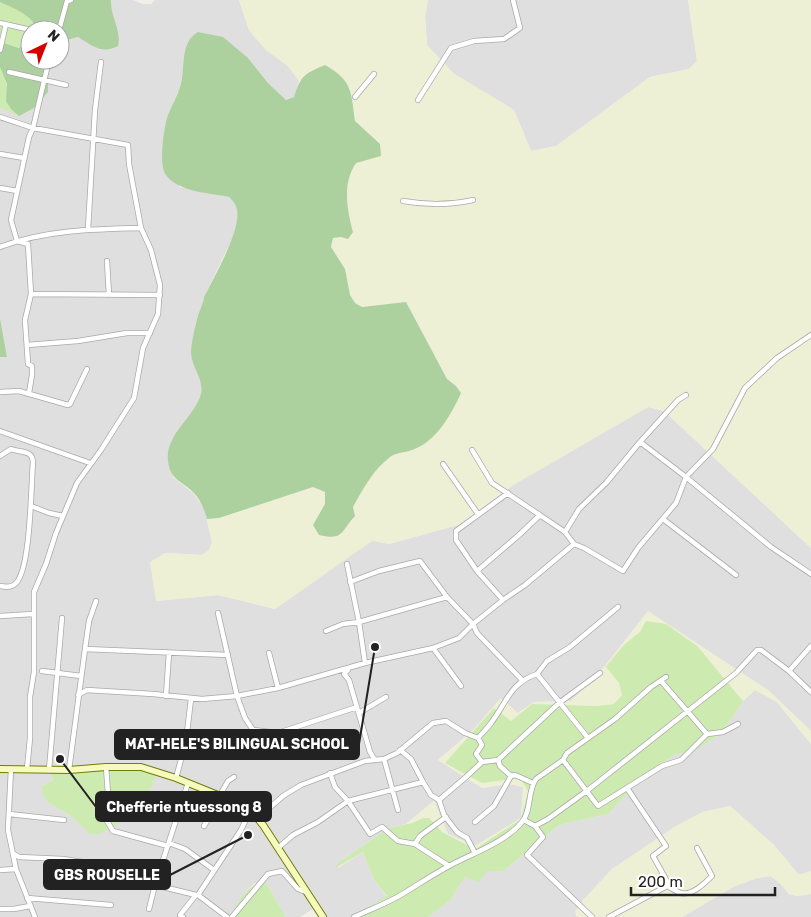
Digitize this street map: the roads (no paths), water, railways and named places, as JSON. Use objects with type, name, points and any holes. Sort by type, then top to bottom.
[{"type":"street","points":[[62,20],[68,1],[71,0]]},
{"type":"street","points":[[418,100],[451,48],[474,40],[504,39],[520,28],[513,0]]},
{"type":"street","points":[[0,23],[20,27]]},
{"type":"street","points":[[0,50],[6,24]]},
{"type":"street","points":[[88,229],[93,138],[101,62]]},
{"type":"street","points":[[17,240],[11,220],[24,158],[46,70]]},
{"type":"street","points":[[9,72],[66,85]]},
{"type":"street","points":[[355,97],[374,74]]},
{"type":"street","points":[[0,116],[33,128],[128,145],[129,164],[141,228],[151,250],[160,285],[158,314],[141,357],[134,398],[77,483],[34,592],[34,672],[30,697],[30,738],[27,769]]},
{"type":"street","points":[[0,154],[24,158]]},
{"type":"street","points":[[0,188],[17,191]]},
{"type":"street","points":[[403,201],[424,204],[458,203],[473,200]]},
{"type":"street","points":[[0,247],[17,240],[88,229],[141,228]]},
{"type":"street","points":[[17,240],[28,244],[31,294],[25,320],[28,364],[32,366],[29,393]]},
{"type":"street","points":[[107,261],[109,295]]},
{"type":"street","points":[[31,294],[160,295]]},
{"type":"street","points":[[27,345],[78,341],[128,333],[150,333]]},
{"type":"street","points":[[472,450],[492,483],[565,532],[574,544],[623,571],[638,548],[676,502],[686,477],[713,449],[744,388],[778,358],[811,335]]},
{"type":"street","points":[[0,392],[19,390],[70,404],[86,369]]},
{"type":"street","points":[[565,532],[579,509],[606,483],[678,400],[686,395]]},
{"type":"street","points":[[0,431],[90,463]]},
{"type":"street","points":[[640,442],[686,477],[770,547],[811,574]]},
{"type":"street","points":[[0,586],[15,584],[22,575],[31,506],[32,456],[38,444]]},
{"type":"street","points":[[0,456],[11,449],[26,452],[32,456]]},
{"type":"street","points":[[443,464],[478,514]]},
{"type":"street","points":[[502,600],[477,571],[456,540],[456,531],[508,493]]},
{"type":"street","points":[[31,506],[63,516]]},
{"type":"street","points":[[477,571],[540,516]]},
{"type":"street","points":[[663,519],[736,575]]},
{"type":"street","points":[[78,695],[87,690],[202,699],[237,696],[278,688],[365,663],[433,648],[459,638],[502,600],[525,586],[574,544]]},
{"type":"street","points":[[350,582],[379,571],[420,560],[447,597],[473,624],[477,633],[522,680]]},
{"type":"street","points":[[347,564],[365,663]]},
{"type":"street","points":[[326,631],[343,624],[359,622],[447,597]]},
{"type":"street","points":[[69,770],[85,649],[90,620],[96,601]]},
{"type":"street","points":[[478,738],[492,723],[508,695],[522,680],[537,674],[547,661],[570,647],[618,607]]},
{"type":"street","points":[[218,613],[237,696],[245,718],[253,730],[278,733],[357,707]]},
{"type":"street","points":[[0,616],[33,614]]},
{"type":"street","points":[[49,770],[62,618]]},
{"type":"street","points":[[788,670],[811,646]]},
{"type":"street","points":[[433,648],[461,686]]},
{"type":"street","points":[[85,649],[228,655]]},
{"type":"street","points":[[535,826],[548,819],[588,790],[686,711],[736,674],[757,650],[761,650],[788,670],[811,692]]},
{"type":"street","points":[[166,696],[169,653]]},
{"type":"street","points":[[269,653],[278,688]]},
{"type":"street","points":[[348,669],[344,674],[349,680],[370,752],[375,760]]},
{"type":"street","points":[[42,672],[57,672],[81,676]]},
{"type":"street","points":[[439,800],[482,762],[498,760],[559,703],[600,673]]},
{"type":"street","points":[[537,674],[588,738]]},
{"type":"street","points":[[354,917],[400,895],[449,866],[475,854],[517,827],[524,820],[527,812],[533,783],[545,771],[563,760],[567,753],[615,719],[651,687],[666,677]]},
{"type":"street","points":[[660,681],[707,734]]},
{"type":"street","points":[[359,714],[386,697]]},
{"type":"street","points":[[176,778],[186,741],[191,698]]},
{"type":"street","points":[[258,818],[283,796],[301,784],[365,760],[384,759],[400,750],[433,723],[440,721],[446,721],[464,733],[478,738],[482,745],[476,754],[482,762]]},
{"type":"street","points":[[563,760],[588,790],[598,806],[662,766],[681,760],[707,734],[723,732],[738,724]]},
{"type":"street","points":[[400,750],[411,759],[422,782],[431,795],[439,800],[446,817],[457,832],[467,838],[475,854]]},
{"type":"street","points":[[365,760],[370,752]]},
{"type":"street","points":[[384,759],[394,788],[398,810]]},
{"type":"street","points":[[498,760],[500,766],[511,776],[515,775],[533,783]]},
{"type":"street","points":[[106,767],[109,807],[107,821],[113,831],[185,849],[214,870]]},
{"type":"street","points":[[0,769],[69,770],[140,767],[176,778],[240,804],[258,818],[323,917]]},
{"type":"street","points":[[11,769],[8,830],[16,869],[35,917]]},
{"type":"street","points":[[330,773],[335,787],[348,801],[370,834],[382,827],[398,841],[414,844],[449,866]]},
{"type":"street","points":[[475,822],[494,806],[511,776]]},
{"type":"street","points":[[204,826],[228,781],[234,777]]},
{"type":"street","points":[[278,848],[293,835],[318,822],[348,801],[422,782]]},
{"type":"street","points":[[149,909],[188,783]]},
{"type":"street","points":[[627,788],[666,846],[653,856],[668,883],[667,886]]},
{"type":"street","points":[[183,917],[180,915],[197,895],[241,830],[250,811]]},
{"type":"street","points":[[9,814],[64,820]]},
{"type":"street","points":[[414,844],[420,836],[446,817]]},
{"type":"street","points":[[524,820],[535,826],[543,837],[527,854],[592,917]]},
{"type":"street","points":[[667,886],[681,893],[686,893],[702,886],[712,876],[697,848]]},
{"type":"street","points":[[14,854],[19,857],[63,858],[88,863],[155,885],[197,895],[228,917]]},
{"type":"street","points":[[0,870],[16,869]]},
{"type":"street","points":[[232,917],[268,874],[282,871],[298,889],[308,893]]},
{"type":"street","points":[[609,917],[667,886]]},
{"type":"street","points":[[27,898],[110,905]]},
{"type":"street","points":[[0,909],[30,906]]},
{"type":"place","name":"MAT-HELE'S BILINGUAL SCHOOL","points":[[375,647]]},
{"type":"place","name":"Chefferie ntuessong 8","points":[[60,759]]},
{"type":"place","name":"GBS ROUSELLE","points":[[248,835]]}]
